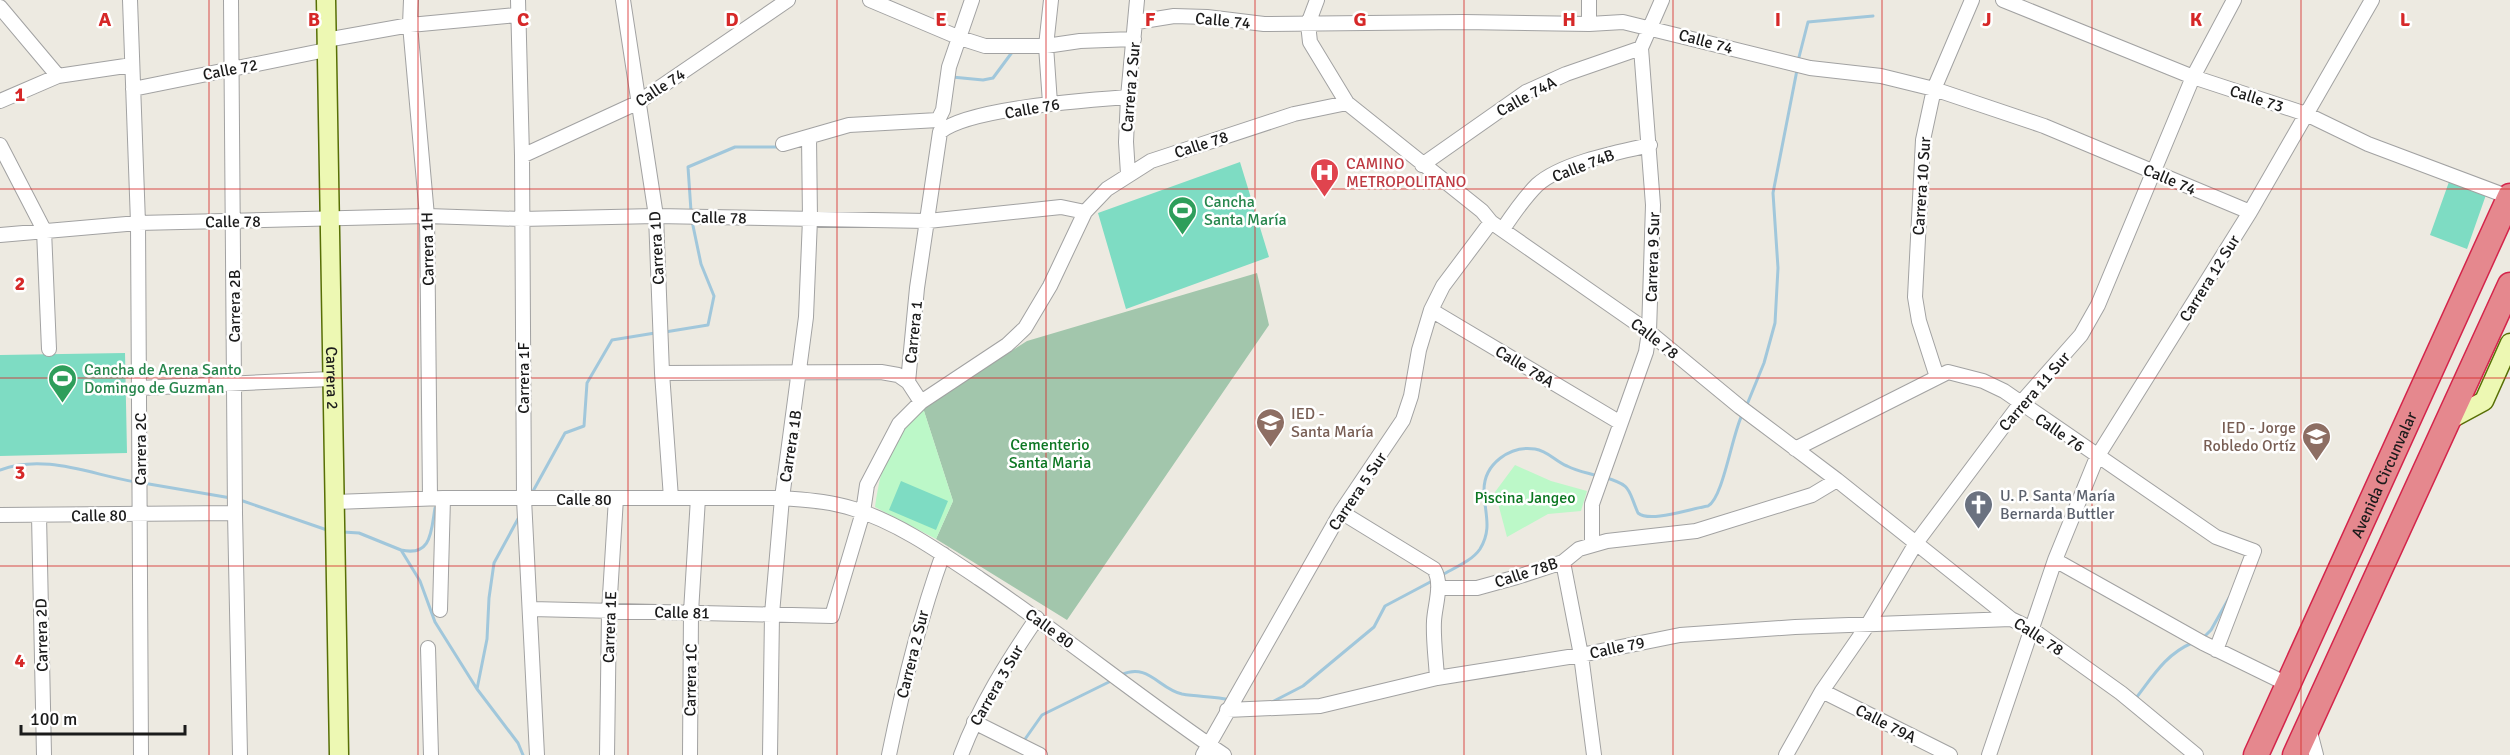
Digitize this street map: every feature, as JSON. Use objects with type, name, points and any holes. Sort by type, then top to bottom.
[{"type":"highway","name":"Avenida Circunvalar","points":[[2256,755],[2510,197]]},
{"type":"highway","name":"Avenida Circunvalar","points":[[2295,755],[2510,285]]},
{"type":"street","name":"Carrera 2C","points":[[130,0],[138,223],[141,755]]},
{"type":"street","name":"Carrera 2B","points":[[231,0],[235,510],[240,755]]},
{"type":"street","name":"Carrera 2","points":[[326,0],[330,379],[336,531],[339,755]]},
{"type":"street","name":"Carrera 1H","points":[[411,0],[410,25],[427,216],[440,610]]},
{"type":"street","name":"Carrera 1F","points":[[518,0],[522,156],[524,499],[537,755]]},
{"type":"street","name":"Carrera 1D","points":[[623,0],[656,216],[662,373],[672,498]]},
{"type":"street","name":"Calle 74","points":[[522,156],[637,103],[788,0]]},
{"type":"street","points":[[870,0],[960,38],[985,46],[1046,46],[1080,41],[1134,39]]},
{"type":"street","name":"Carrera 1","points":[[921,402],[908,382],[917,288],[949,67],[972,0]]},
{"type":"street","points":[[1050,104],[1046,46],[1051,0]]},
{"type":"street","name":"Carrera 2 Sur","points":[[1128,174],[1126,142],[1128,97],[1137,22],[1137,0]]},
{"type":"street","points":[[1317,0],[1308,24],[1311,42],[1347,103]]},
{"type":"street","points":[[1589,0],[1589,24]]},
{"type":"street","name":"Carrera 9 Sur","points":[[1592,544],[1590,514],[1646,352],[1649,332],[1653,205],[1650,144],[1642,90],[1641,48],[1662,0]]},
{"type":"street","name":"Carrera 10 Sur","points":[[1937,377],[1919,321],[1916,297],[1923,140],[1934,89],[1972,0]]},
{"type":"street","name":"Calle 73","points":[[2003,0],[2193,77],[2306,114],[2368,144],[2510,197]]},
{"type":"street","name":"Carrera 11 Sur","points":[[1786,755],[1822,691],[1867,626],[1916,543],[2020,404],[2081,335],[2098,305],[2193,77],[2234,0]]},
{"type":"street","name":"Carrera 12 Sur","points":[[1989,755],[2030,628],[2097,457],[2250,212],[2372,0]]},
{"type":"street","points":[[0,7],[58,76]]},
{"type":"street","name":"Calle 72","points":[[133,89],[231,69],[410,25],[517,15]]},
{"type":"street","name":"Calle 74","points":[[1137,22],[1174,16],[1207,16],[1264,24],[1463,22],[1589,24],[1623,22],[1651,27],[1798,65],[1881,76],[1934,89],[2044,126],[2250,212]]},
{"type":"street","name":"Calle 74A","points":[[1422,165],[1526,92],[1566,74],[1641,48]]},
{"type":"street","points":[[0,101],[58,76],[132,65]]},
{"type":"street","name":"Calle 76","points":[[783,144],[809,141],[849,126],[939,126],[1050,104],[1128,97]]},
{"type":"street","name":"Calle 78","points":[[0,236],[44,230],[138,223],[427,216],[521,219],[656,216],[928,221],[1050,208],[1085,212],[1107,189],[1151,160],[1294,114],[1347,103],[1497,225],[1649,332],[1745,411],[1837,480],[2011,619],[2030,628],[2121,693],[2196,755]]},
{"type":"street","name":"Carrera 1B","points":[[770,755],[772,614],[782,498],[801,371],[810,219],[809,141]]},
{"type":"street","name":"Calle 74B","points":[[1497,225],[1538,184],[1571,167],[1607,154],[1650,144]]},
{"type":"street","points":[[0,146],[44,230],[49,349]]},
{"type":"street","points":[[863,512],[867,485],[899,424],[921,402],[1007,345],[1025,328],[1050,286],[1085,212]]},
{"type":"street","name":"Carrera 5 Sur","points":[[1206,750],[1341,512],[1403,420],[1431,310],[1443,286],[1497,225]]},
{"type":"street","name":"Calle 78A","points":[[1431,310],[1620,422]]},
{"type":"street","points":[[2447,421],[2484,401],[2510,343]]},
{"type":"street","points":[[662,373],[881,372],[897,375],[908,382]]},
{"type":"street","name":"Calle 76","points":[[1795,449],[1948,372],[1961,373],[2004,391],[2216,537],[2253,550],[2216,650]]},
{"type":"street","points":[[140,388],[330,379]]},
{"type":"street","name":"Calle 78B","points":[[1438,581],[1477,588],[1563,562],[1579,549],[1592,544],[1696,531],[1812,495],[1837,480]]},
{"type":"street","name":"Calle 80","points":[[832,503],[853,496],[867,485]]},
{"type":"street","name":"Calle 80","points":[[334,502],[436,498],[782,498],[832,503],[863,512],[943,555],[1037,618],[1115,676],[1206,750],[1224,755]]},
{"type":"street","name":"Carrera 1E","points":[[607,755],[609,612],[616,498]]},
{"type":"street","name":"Carrera 1C","points":[[690,755],[691,612],[698,498]]},
{"type":"street","name":"Calle 80","points":[[0,515],[140,514],[235,510]]},
{"type":"street","name":"Calle 81","points":[[531,609],[832,616],[863,512]]},
{"type":"street","points":[[1341,512],[1434,568],[1438,581],[1434,622],[1437,678]]},
{"type":"street","name":"Carrera 2D","points":[[39,515],[44,755]]},
{"type":"street","name":"Carrera 2 Sur","points":[[889,755],[914,644],[943,555]]},
{"type":"street","points":[[2055,560],[2216,650],[2289,685]]},
{"type":"street","points":[[1563,562],[1581,655],[1594,755]]},
{"type":"street","name":"Carrera 3 Sur","points":[[961,755],[974,722],[1004,665],[1037,618]]},
{"type":"street","name":"Calle 79","points":[[1227,710],[1320,706],[1437,678],[1581,655],[1680,634],[2011,619]]},
{"type":"street","points":[[428,648],[431,755]]},
{"type":"street","name":"Calle 79A","points":[[1822,691],[1950,755]]},
{"type":"street","points":[[974,722],[1040,755]]},
{"type":"street","points":[[2308,725],[2316,755]]},
{"type":"green space","name":"Cancha Santa María","points":[[1240,162],[1269,257],[1126,309],[1098,213]]},
{"type":"green space","points":[[2450,179],[2487,192],[2467,249],[2430,235]]},
{"type":"green space","name":"Cementerio Santa Maria","points":[[1257,273],[1269,325],[1067,620],[936,539],[953,501],[923,408],[1027,341]]},
{"type":"green space","name":"Cancha de Arena Santo Domingo de Guzman","points":[[125,353],[127,453],[0,456],[0,355]]},
{"type":"green space","points":[[923,408],[953,501],[936,539],[875,507],[881,476],[889,453],[895,442]]},
{"type":"green space","name":"Piscina Jangeo","points":[[1515,465],[1551,481],[1587,491],[1581,511],[1548,514],[1507,537],[1495,492]]},
{"type":"green space","points":[[901,481],[948,501],[936,530],[889,510]]},
{"type":"waterway","points":[[1798,61],[1808,22],[1873,16]]},
{"type":"waterway","points":[[952,77],[983,80],[993,78],[1013,51]]},
{"type":"waterway","points":[[1746,407],[1764,363],[1775,323],[1778,268],[1773,193],[1797,70]]},
{"type":"waterway","points":[[691,211],[688,167],[735,147],[780,147]]},
{"type":"waterway","points":[[665,332],[708,325],[714,296],[701,264],[692,221]]},
{"type":"waterway","points":[[532,493],[565,433],[584,426],[587,383],[612,340],[655,333]]},
{"type":"waterway","points":[[1604,477],[1625,486],[1638,513],[1644,516],[1660,516],[1708,506],[1713,501],[1723,479],[1742,415]]},
{"type":"waterway","points":[[1442,575],[1472,557],[1484,541],[1487,527],[1485,481],[1488,472],[1500,458],[1516,450],[1535,449],[1571,468],[1598,476]]},
{"type":"waterway","points":[[0,470],[17,465],[51,464],[136,482]]},
{"type":"waterway","points":[[143,483],[231,498]]},
{"type":"waterway","points":[[240,500],[327,530]]},
{"type":"waterway","points":[[401,550],[419,550],[424,546],[431,533],[435,508]]},
{"type":"waterway","points":[[477,689],[487,639],[494,563],[519,517]]},
{"type":"waterway","points":[[343,532],[359,533],[401,550],[420,581],[435,622],[477,689],[518,743],[523,755]]},
{"type":"waterway","points":[[1272,702],[1303,686],[1374,627],[1385,606],[1434,580]]},
{"type":"waterway","points":[[2203,638],[2211,630],[2229,598]]},
{"type":"waterway","points":[[2136,698],[2167,659],[2192,643]]},
{"type":"waterway","points":[[1121,675],[1139,672],[1182,694],[1230,700]]},
{"type":"waterway","points":[[1023,742],[1042,715],[1113,680]]},
{"type":"place","name":"CAMINO METROPOLITANO","points":[[1325,198]]},
{"type":"place","name":"Cancha Santa María","points":[[1183,236]]},
{"type":"place","name":"Cancha de Arena Santo Domingo de Guzman","points":[[63,404]]},
{"type":"place","name":"IED - Santa María","points":[[1270,448]]},
{"type":"place","name":"IED - Jorge Robledo Ortíz","points":[[2317,462]]},
{"type":"place","name":"U. P. Santa María Bernarda Buttler","points":[[1979,530]]}]
